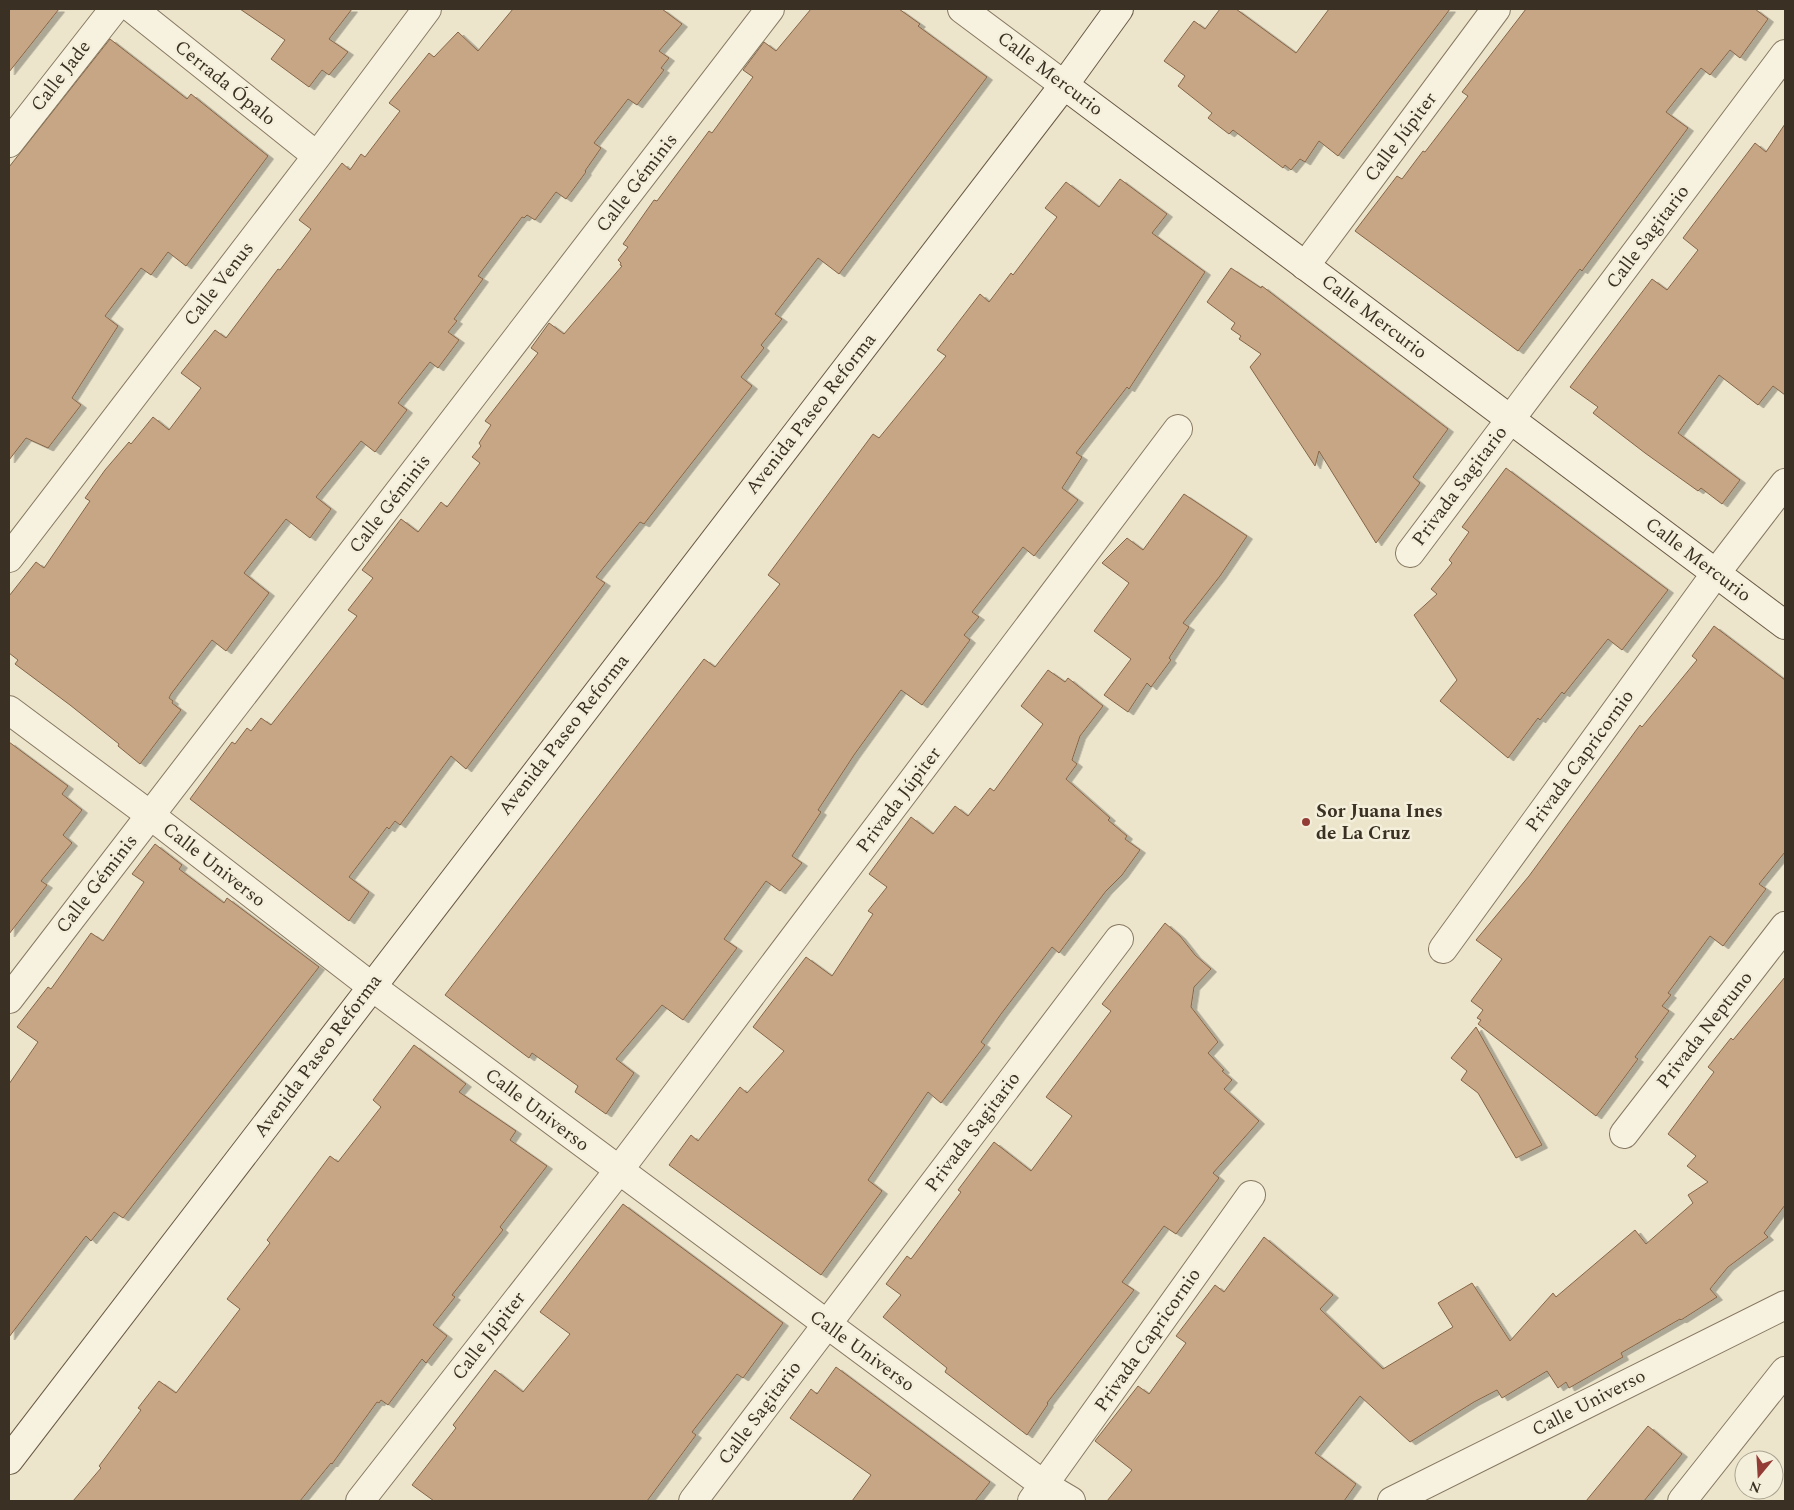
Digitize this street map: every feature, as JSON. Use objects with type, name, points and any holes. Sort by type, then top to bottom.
[{"type":"street","name":"Calle Jade","points":[[9,143],[114,9]]},
{"type":"street","name":"Cerrada Ópalo","points":[[132,9],[317,156]]},
{"type":"street","name":"Calle Venus","points":[[9,558],[317,156],[427,9]]},
{"type":"street","name":"Calle Géminis","points":[[9,998],[770,9]]},
{"type":"street","name":"Calle Mercurio","points":[[962,9],[1785,625]]},
{"type":"street","name":"Avenida Paseo Reforma","points":[[9,1460],[1064,85],[1119,9]]},
{"type":"street","name":"Calle Júpiter","points":[[1305,266],[1496,9]]},
{"type":"street","name":"Calle Sagitario","points":[[1510,419],[1785,54]]},
{"type":"street","name":"Privada Sagitario","points":[[1410,553],[1510,419]]},
{"type":"street","name":"Privada Júpiter","points":[[619,1170],[1178,429]]},
{"type":"street","name":"Privada Capricornio","points":[[1444,949],[1716,573],[1785,483]]},
{"type":"street","name":"Calle Universo","points":[[9,710],[150,815],[371,986],[827,1326],[1038,1493],[1071,1501]]},
{"type":"street","name":"Privada Neptuno","points":[[1624,1134],[1785,926]]},
{"type":"street","name":"Privada Sagitario","points":[[827,1326],[1119,939]]},
{"type":"street","name":"Calle Júpiter","points":[[360,1501],[619,1170]]},
{"type":"street","name":"Privada Capricornio","points":[[1038,1493],[1251,1195]]},
{"type":"street","name":"Calle Universo","points":[[1392,1501],[1785,1305]]},
{"type":"street","name":"Calle Sagitario","points":[[693,1501],[827,1326]]},
{"type":"street","points":[[1682,1501],[1785,1371]]},
{"type":"building","points":[[9,9],[59,9],[9,72]]},
{"type":"building","points":[[240,9],[352,9],[329,39],[348,52],[329,75],[322,70],[309,87],[271,59],[285,40]]},
{"type":"building","points":[[513,9],[662,9],[682,24],[659,51],[669,58],[661,68],[664,70],[637,105],[628,99],[594,143],[601,148],[566,199],[556,192],[535,220],[527,215],[524,218],[522,217],[478,276],[483,279],[454,319],[457,321],[448,332],[459,340],[438,368],[430,362],[398,403],[407,410],[375,452],[361,441],[316,497],[331,509],[310,538],[286,519],[244,573],[269,593],[226,651],[212,640],[171,694],[169,698],[173,701],[172,703],[181,710],[140,764],[118,746],[119,744],[15,664],[18,660],[9,653],[9,596],[36,562],[44,568],[90,501],[85,498],[105,470],[129,442],[131,444],[153,417],[169,430],[201,388],[181,373],[215,330],[226,338],[278,269],[280,270],[311,229],[299,220],[342,163],[350,170],[361,154],[365,157],[400,111],[389,103],[429,53],[434,57],[458,32],[478,51]]},
{"type":"building","points":[[811,9],[899,9],[920,24],[918,26],[987,77],[839,274],[818,258],[775,314],[782,319],[761,345],[764,348],[741,377],[752,386],[644,524],[640,522],[596,577],[605,583],[466,769],[451,756],[400,825],[395,821],[389,829],[387,827],[349,877],[369,892],[349,921],[190,799],[232,742],[235,744],[247,728],[251,731],[261,718],[271,725],[357,616],[348,610],[373,578],[362,570],[401,519],[418,532],[441,502],[447,507],[480,463],[472,457],[481,446],[479,443],[491,425],[485,421],[538,353],[531,348],[549,323],[564,334],[622,266],[618,260],[628,247],[623,244],[654,200],[657,201],[709,131],[712,133],[753,77],[743,70],[764,42],[776,51]]},
{"type":"building","points":[[1220,9],[1236,9],[1296,53],[1329,9],[1450,9],[1338,156],[1319,141],[1305,162],[1300,159],[1291,170],[1285,165],[1283,168],[1233,130],[1229,134],[1208,118],[1212,113],[1178,86],[1185,76],[1164,61],[1194,21],[1205,29]]},
{"type":"building","points":[[1526,9],[1755,9],[1768,19],[1740,58],[1730,50],[1710,75],[1701,68],[1666,112],[1688,128],[1582,271],[1580,269],[1518,351],[1355,231],[1397,176],[1402,179],[1423,151],[1425,152],[1468,96],[1462,92]]},
{"type":"building","points":[[110,39],[187,99],[191,94],[268,156],[186,266],[168,252],[151,275],[141,268],[105,316],[118,326],[72,398],[81,405],[48,448],[26,438],[9,460],[9,167]]},
{"type":"building","points":[[1785,124],[1785,395],[1773,386],[1758,405],[1719,375],[1678,433],[1740,480],[1722,504],[1701,488],[1698,491],[1593,413],[1598,407],[1570,387],[1652,279],[1667,290],[1698,250],[1683,238],[1755,143],[1766,152]]},
{"type":"building","points":[[1120,179],[1167,214],[1152,233],[1205,272],[1129,389],[1127,387],[1076,453],[1082,457],[1062,488],[1078,500],[1034,556],[1023,547],[972,612],[979,617],[964,635],[970,640],[922,705],[901,690],[854,755],[818,810],[821,812],[792,856],[802,863],[780,891],[766,881],[724,939],[737,948],[683,1020],[662,1005],[616,1059],[634,1073],[606,1114],[575,1092],[578,1086],[532,1053],[529,1058],[445,995],[704,659],[715,667],[780,584],[768,575],[873,434],[879,438],[946,356],[937,350],[980,294],[989,302],[1011,273],[1013,275],[1057,217],[1045,208],[1066,182],[1099,207]]},
{"type":"building","points":[[1231,268],[1261,288],[1262,286],[1448,429],[1413,477],[1420,483],[1376,543],[1319,451],[1315,466],[1250,367],[1261,354],[1239,339],[1241,336],[1231,329],[1235,323],[1207,302]]},
{"type":"building","points":[[1506,468],[1668,590],[1622,650],[1608,639],[1564,694],[1562,692],[1540,720],[1538,718],[1508,758],[1440,701],[1457,680],[1414,615],[1437,594],[1431,589],[1452,563],[1449,560],[1469,532],[1462,527]]},
{"type":"building","points":[[1184,494],[1247,536],[1220,576],[1183,623],[1189,627],[1169,658],[1171,660],[1151,687],[1147,683],[1128,712],[1104,695],[1131,659],[1094,631],[1129,583],[1102,563],[1127,538],[1143,550]]},
{"type":"building","points":[[1714,626],[1785,680],[1785,852],[1759,884],[1766,889],[1723,946],[1710,936],[1668,993],[1671,995],[1662,1006],[1669,1011],[1635,1057],[1638,1059],[1596,1116],[1478,1024],[1481,1020],[1477,1018],[1483,1010],[1471,1001],[1502,959],[1476,940],[1529,876],[1640,725],[1642,727],[1697,660],[1692,656]]},
{"type":"building","points":[[1048,670],[1065,682],[1068,678],[1103,706],[1080,736],[1072,760],[1077,764],[1066,779],[1110,818],[1108,820],[1127,836],[1125,839],[1140,850],[1059,953],[1052,947],[981,1042],[985,1045],[941,1103],[928,1092],[868,1180],[882,1191],[821,1275],[669,1165],[691,1135],[698,1141],[740,1087],[747,1093],[784,1051],[753,1027],[806,957],[832,976],[873,914],[868,911],[887,887],[869,874],[911,817],[933,834],[955,806],[968,816],[990,788],[994,791],[1043,724],[1021,706]]},
{"type":"building","points":[[9,742],[68,786],[62,794],[82,810],[63,835],[72,843],[41,881],[47,885],[9,934]]},
{"type":"building","points":[[155,844],[182,865],[179,869],[224,903],[227,898],[319,967],[123,1218],[114,1212],[91,1241],[86,1236],[9,1337],[9,1084],[38,1042],[17,1027],[48,987],[51,989],[91,933],[103,941],[144,882],[132,874]]},
{"type":"building","points":[[1165,923],[1211,969],[1194,987],[1191,1007],[1218,1042],[1208,1053],[1232,1080],[1224,1089],[1259,1121],[1213,1173],[1219,1178],[1176,1234],[1164,1226],[1122,1282],[1134,1290],[1047,1403],[1027,1435],[945,1372],[947,1368],[883,1317],[901,1295],[886,1284],[907,1256],[911,1259],[961,1192],[958,1190],[994,1142],[1031,1171],[1072,1116],[1046,1097],[1111,1011],[1102,1004]]},
{"type":"building","points":[[1785,977],[1785,1205],[1764,1233],[1768,1237],[1728,1267],[1710,1289],[1717,1297],[1681,1320],[1621,1353],[1623,1357],[1569,1388],[1566,1382],[1558,1388],[1547,1371],[1502,1398],[1497,1390],[1410,1442],[1360,1396],[1315,1453],[1356,1484],[1344,1501],[1107,1501],[1132,1470],[1095,1441],[1138,1386],[1149,1394],[1186,1343],[1176,1336],[1215,1285],[1224,1292],[1264,1237],[1333,1295],[1320,1309],[1383,1369],[1453,1327],[1438,1303],[1472,1283],[1510,1341],[1553,1293],[1556,1297],[1635,1230],[1646,1244],[1693,1203],[1688,1195],[1708,1182],[1687,1166],[1696,1156],[1668,1134],[1714,1072],[1708,1067]]},
{"type":"building","points":[[1476,1027],[1542,1145],[1516,1158],[1478,1093],[1461,1080],[1467,1071],[1451,1058]]},
{"type":"building","points":[[414,1045],[466,1084],[459,1092],[516,1131],[510,1140],[547,1166],[500,1227],[503,1230],[452,1295],[455,1297],[433,1325],[447,1336],[426,1363],[422,1359],[388,1405],[381,1400],[379,1403],[377,1402],[332,1464],[300,1501],[73,1501],[101,1468],[99,1466],[141,1410],[138,1408],[159,1381],[176,1393],[240,1309],[227,1299],[270,1243],[267,1240],[330,1156],[338,1162],[381,1107],[373,1100]]},
{"type":"building","points":[[623,1204],[783,1323],[743,1378],[737,1374],[692,1432],[696,1435],[647,1501],[434,1501],[412,1485],[456,1428],[453,1425],[495,1370],[523,1392],[570,1334],[540,1312]]},
{"type":"building","points":[[836,1367],[990,1482],[975,1501],[852,1501],[871,1475],[790,1418],[811,1389],[817,1394]]},
{"type":"building","points":[[1648,1426],[1682,1454],[1644,1501],[1586,1501]]},
{"type":"place","name":"Sor Juana Ines de La Cruz","points":[[1306,822]]}]
